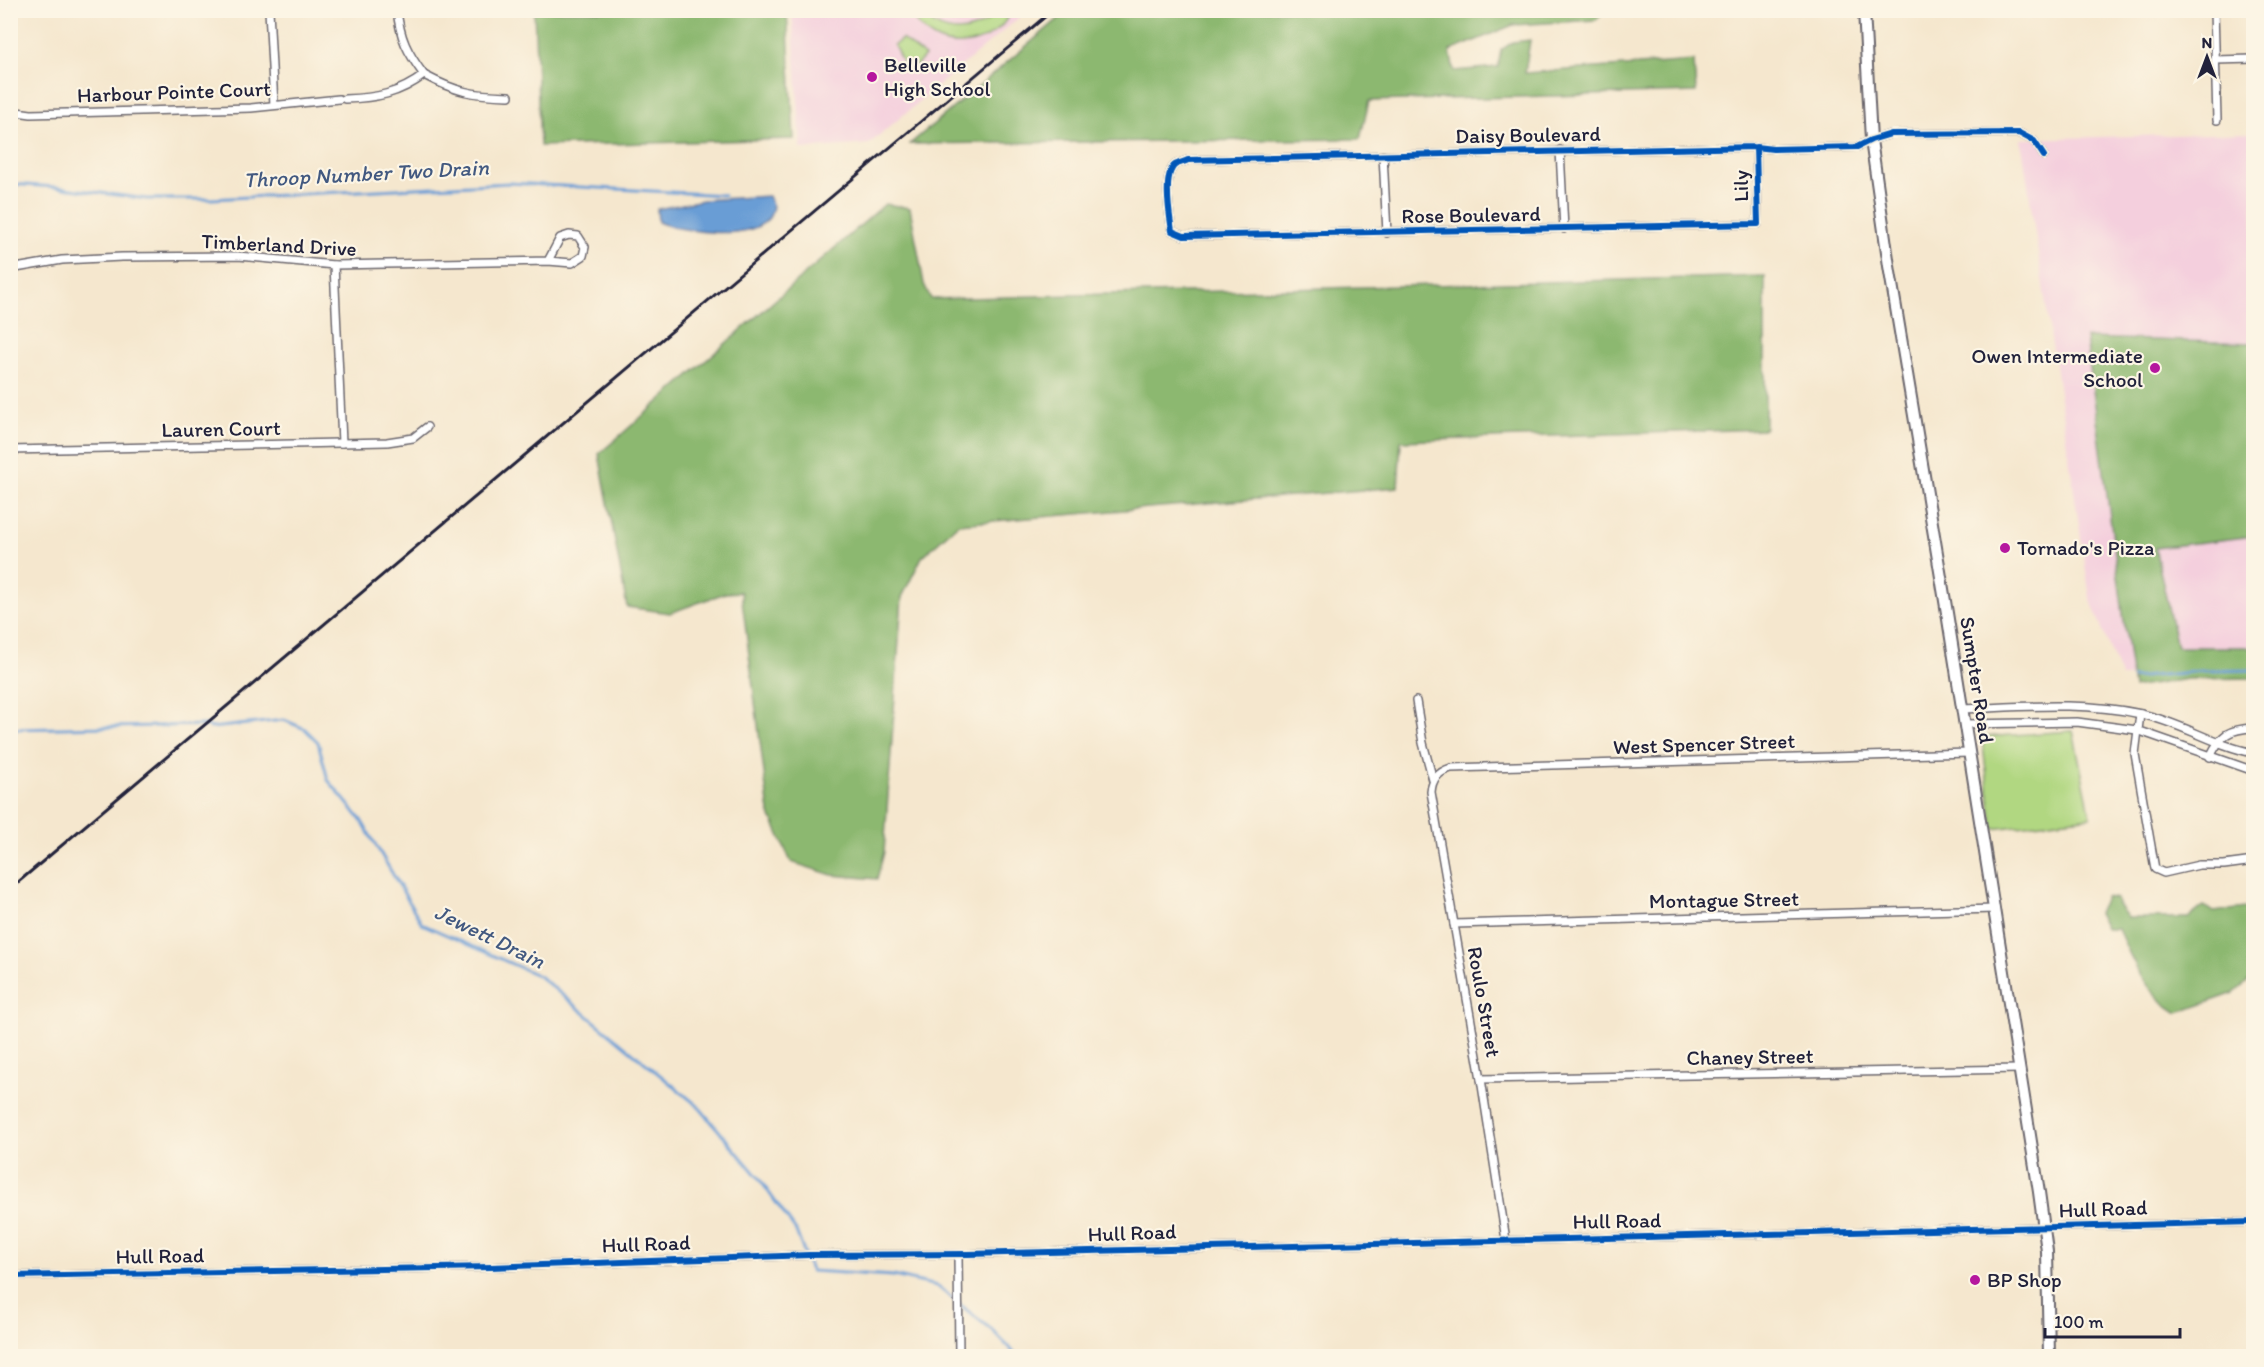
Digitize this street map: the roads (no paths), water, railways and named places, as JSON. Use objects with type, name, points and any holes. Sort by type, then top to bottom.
[{"type":"street","points":[[268,10],[274,105]]},
{"type":"street","points":[[398,10],[399,25],[406,49],[424,75],[467,94],[509,96]]},
{"type":"street","name":"Sumpter Road","points":[[1864,10],[1871,140],[1889,266],[1995,909],[2044,1228],[2047,1251],[2049,1356]]},
{"type":"street","points":[[2214,10],[2217,120]]},
{"type":"street","points":[[2215,60],[2253,59]]},
{"type":"street","name":"Harbour Pointe Court","points":[[10,111],[31,114],[222,110],[371,98],[398,91],[424,75]]},
{"type":"street","name":"Daisy Boulevard","points":[[1184,236],[1172,231],[1168,185],[1170,171],[1176,164],[1185,162],[1560,150],[1857,147],[1891,134],[2019,133],[2034,141],[2044,156]]},
{"type":"street","name":"Lily","points":[[1756,147],[1758,224]]},
{"type":"street","points":[[1560,150],[1564,229]]},
{"type":"street","points":[[1383,155],[1387,233]]},
{"type":"street","name":"Rose Boulevard","points":[[1184,236],[1758,224]]},
{"type":"street","name":"Timberland Drive","points":[[10,269],[62,260],[122,257],[238,256],[334,266],[548,261],[572,263],[583,256],[585,247],[578,236],[569,235],[560,238],[548,261]]},
{"type":"street","points":[[334,266],[342,443]]},
{"type":"street","name":"Lauren Court","points":[[10,450],[387,442],[414,438],[427,427]]},
{"type":"street","name":"Roulo Street","points":[[1416,701],[1433,780],[1431,792],[1481,1078],[1506,1240]]},
{"type":"street","points":[[1962,709],[2077,706],[2111,708],[2140,714],[2253,753]]},
{"type":"street","points":[[2140,714],[2135,754],[2155,869],[2164,873],[2199,865],[2224,865],[2253,861]]},
{"type":"street","points":[[1964,724],[2071,721],[2137,730],[2253,771]]},
{"type":"street","points":[[2210,757],[2218,741],[2235,729],[2253,728]]},
{"type":"street","name":"West Spencer Street","points":[[1433,780],[1450,768],[1969,753]]},
{"type":"street","name":"Montague Street","points":[[1454,924],[1995,909]]},
{"type":"street","name":"Chaney Street","points":[[1481,1078],[2020,1069]]},
{"type":"street","name":"Hull Road","points":[[10,1276],[490,1267],[809,1255],[958,1254],[2253,1222]]},
{"type":"street","points":[[958,1254],[959,1356]]},
{"type":"water","points":[[768,196],[773,206],[769,218],[759,226],[746,230],[698,231],[658,222],[657,209],[703,200]]},
{"type":"waterway","name":"Throop Number Two Drain","points":[[10,184],[56,187],[147,199],[211,199],[509,183],[724,195]]},
{"type":"waterway","points":[[2132,678],[2201,671],[2254,670]]},
{"type":"waterway","name":"Jewett Drain","points":[[10,729],[207,725],[211,728],[284,720],[305,729],[318,742],[328,780],[361,820],[422,924],[539,976],[698,1106],[758,1177],[796,1231],[811,1271],[894,1276],[937,1286],[993,1331],[1017,1356]]},
{"type":"railway","points":[[10,889],[1053,10]]},
{"type":"place","name":"Belleville High School","points":[[872,77]]},
{"type":"place","name":"Owen Intermediate School","points":[[2155,368]]},
{"type":"place","name":"Tornado's Pizza","points":[[2005,548]]},
{"type":"place","name":"BP Shop","points":[[1975,1280]]}]
